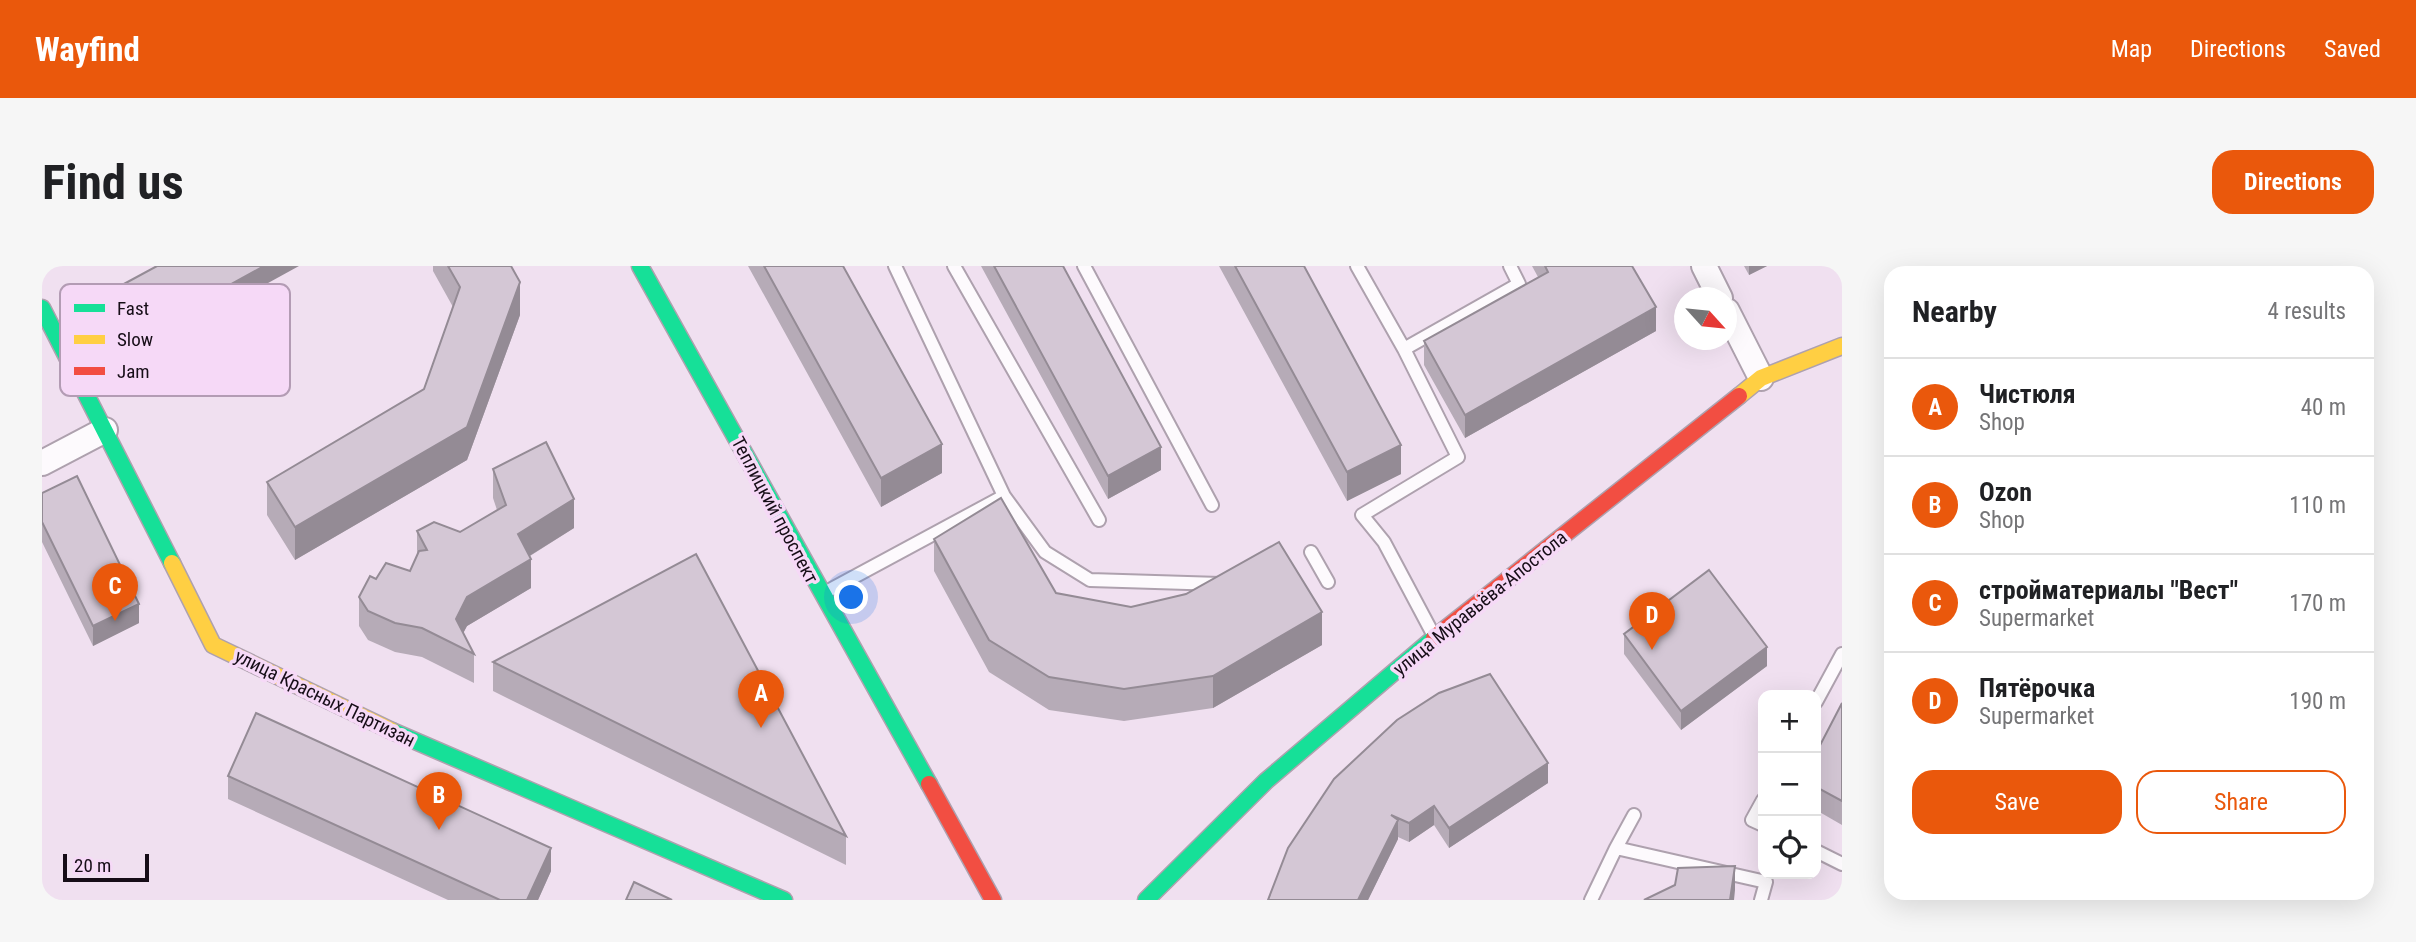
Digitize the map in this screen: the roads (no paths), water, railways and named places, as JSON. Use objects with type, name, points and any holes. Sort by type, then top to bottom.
[{"type":"street","name":"Теплицкий проспект","points":[[640,266],[992,900]]},
{"type":"street","points":[[1704,266],[1714,287]]},
{"type":"street","name":"улица Красных Партизан","points":[[42,308],[60,343]]},
{"type":"street","points":[[1737,331],[1761,378]]},
{"type":"street","name":"улица Муравьёва-Апостола","points":[[1146,900],[1266,781],[1434,638],[1761,378],[1842,346]]},
{"type":"street","name":"улица Красных Партизан","points":[[87,396],[213,645],[436,752],[784,900]]},
{"type":"street","points":[[42,463],[105,430]]},
{"type":"lane","points":[[895,266],[1004,496],[1045,552],[1090,580],[1229,585]]},
{"type":"lane","points":[[954,266],[1099,520]]},
{"type":"lane","points":[[1084,266],[1212,505]]},
{"type":"lane","points":[[1357,266],[1404,349],[1458,457],[1362,515],[1384,542],[1434,638]]},
{"type":"lane","points":[[1404,349],[1519,284],[1510,266]]},
{"type":"lane","points":[[821,595],[1004,496]]},
{"type":"lane","points":[[1311,552],[1328,582]]},
{"type":"lane","points":[[1821,693],[1842,654]]},
{"type":"lane","points":[[1758,809],[1752,820],[1758,823]]},
{"type":"lane","points":[[1591,900],[1634,815]]},
{"type":"lane","points":[[1616,848],[1766,882],[1761,900]]},
{"type":"lane","points":[[1821,854],[1842,864]]},
{"type":"place","name":"стройматериалы \"Вест\"","points":[[115,621]]},
{"type":"place","name":"Пятёрочка","points":[[1652,650]]},
{"type":"place","name":"Чистюля","points":[[761,728]]},
{"type":"place","name":"Ozon","points":[[439,830]]}]
